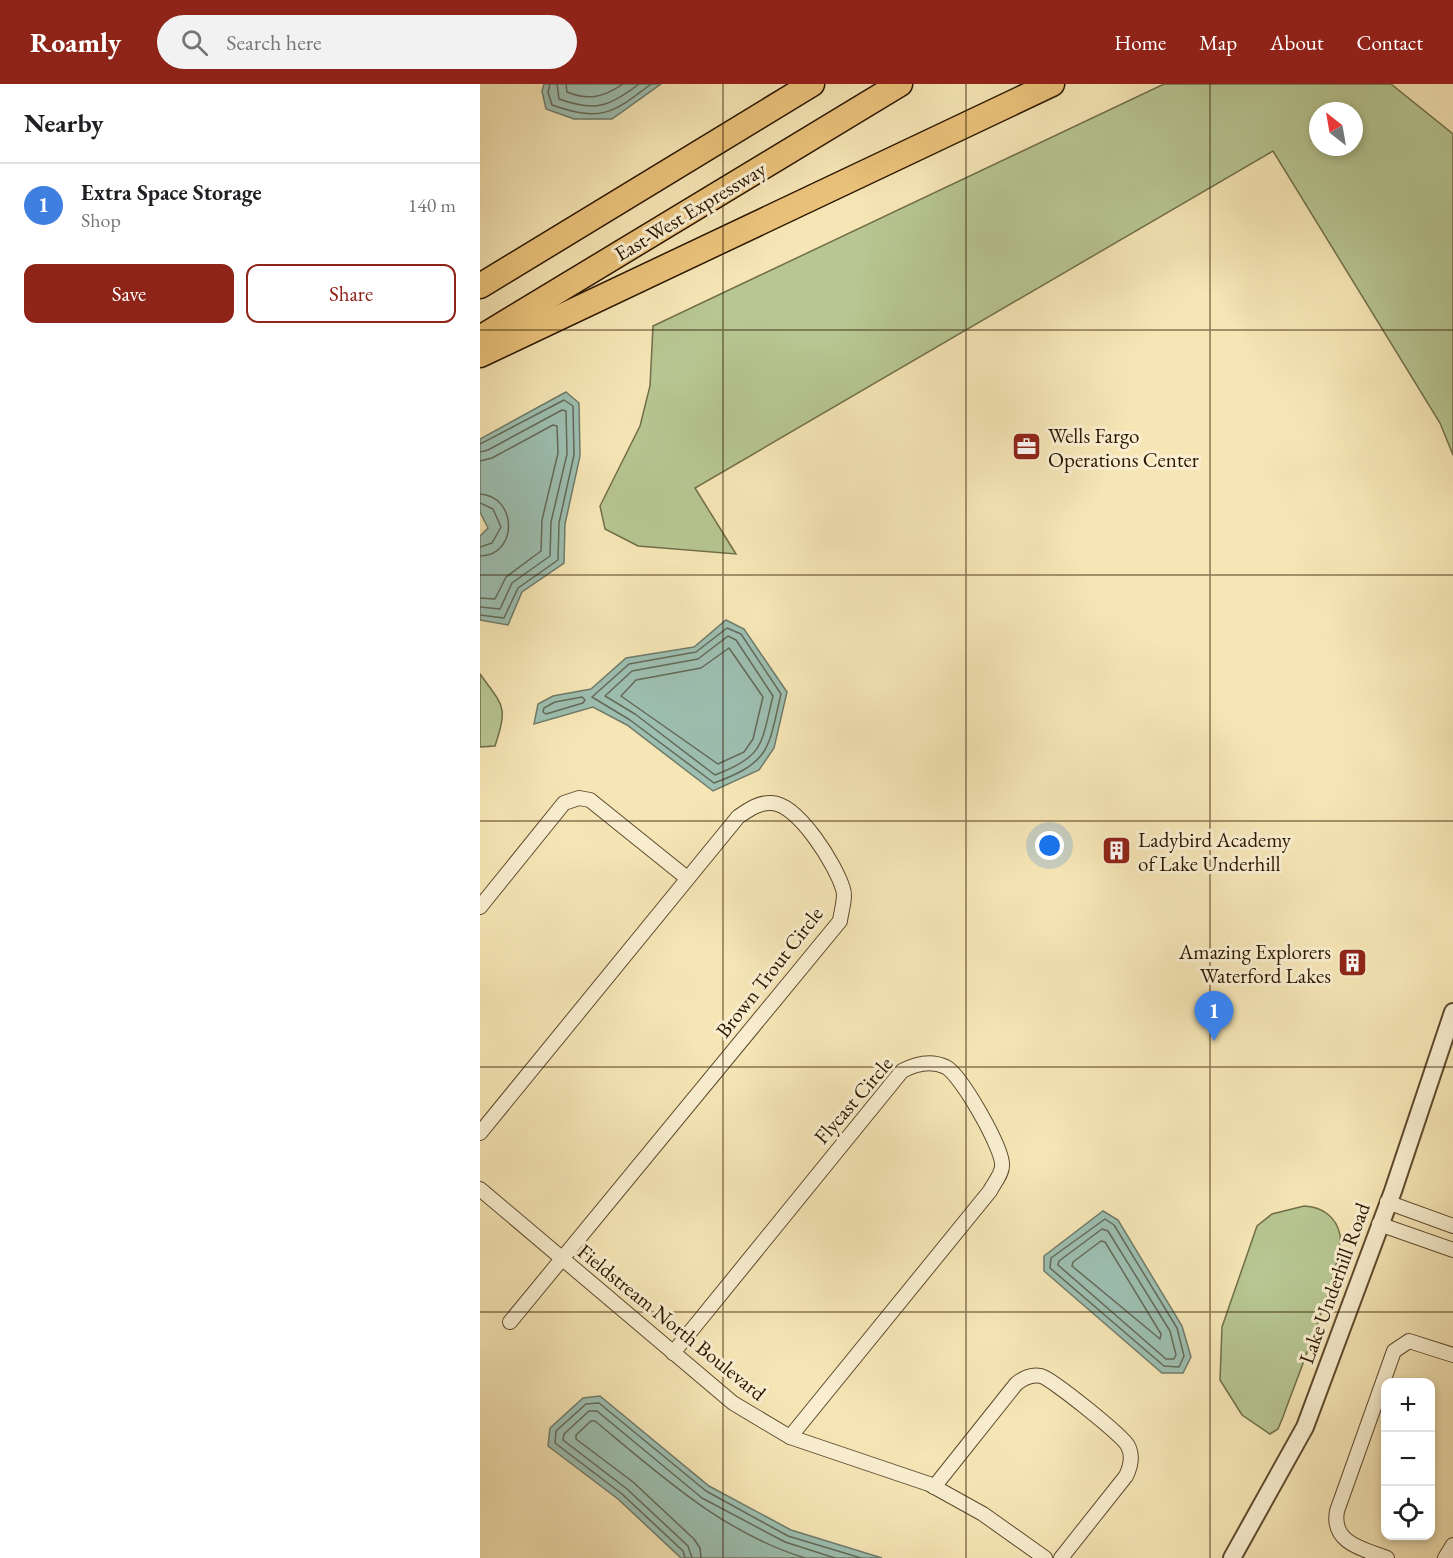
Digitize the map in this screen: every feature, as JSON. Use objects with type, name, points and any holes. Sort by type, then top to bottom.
[{"type":"highway","points":[[480,285],[813,84]]},
{"type":"highway","name":"East-West Expressway","points":[[480,338],[900,84]]},
{"type":"highway","points":[[480,355],[1052,84]]},
{"type":"street","points":[[480,907],[564,803],[579,798],[590,800],[687,878]]},
{"type":"street","name":"Brown Trout Circle","points":[[480,1132],[738,817],[756,806],[772,803],[785,806],[803,821],[844,891],[840,921],[510,1322]]},
{"type":"street","name":"Lake Underhill Road","points":[[1232,1558],[1305,1427],[1453,1012]]},
{"type":"street","name":"Flycast Circle","points":[[673,1353],[902,1071],[915,1064],[932,1064],[952,1072],[1002,1154],[1002,1168],[990,1191],[790,1437]]},
{"type":"street","name":"Fieldstream North Boulevard","points":[[480,1189],[733,1403],[790,1437],[934,1487],[983,1514],[1045,1558]]},
{"type":"street","points":[[1387,1202],[1453,1226]]},
{"type":"street","points":[[1379,1224],[1453,1250]]},
{"type":"street","points":[[1387,1558],[1347,1543],[1336,1526],[1336,1511],[1394,1351],[1409,1341],[1453,1356]]},
{"type":"street","points":[[934,1487],[1016,1384],[1030,1376],[1046,1378],[1121,1437],[1131,1456],[1131,1465],[1126,1476],[1060,1558]]},
{"type":"street","points":[[1445,1558],[1453,1545]]},
{"type":"green space","points":[[1164,84],[1391,84],[1453,134],[1453,455],[1440,423],[1273,151],[695,488],[736,554],[638,546],[605,529],[600,506],[640,426],[650,386],[653,326]]},
{"type":"green space","points":[[480,674],[501,707],[502,723],[495,746],[480,747]]},
{"type":"green space","points":[[1304,1206],[1317,1208],[1332,1218],[1340,1235],[1339,1249],[1327,1296],[1283,1417],[1278,1429],[1270,1434],[1242,1415],[1220,1380],[1222,1327],[1257,1226],[1272,1214]]},
{"type":"water","points":[[544,84],[661,84],[612,119],[574,119],[546,109],[542,91]]},
{"type":"water","points":[[566,392],[579,403],[580,456],[565,524],[564,563],[522,592],[508,625],[480,620],[480,536],[488,528],[480,512],[480,439]]},
{"type":"water","points":[[726,620],[744,629],[787,692],[774,748],[759,770],[713,791],[627,725],[593,707],[534,724],[538,704],[553,696],[591,689],[626,658],[694,647]]},
{"type":"water","points":[[1103,1211],[1118,1220],[1182,1326],[1191,1357],[1183,1373],[1162,1373],[1044,1271],[1044,1256]]},
{"type":"water","points":[[600,1396],[709,1486],[791,1530],[882,1558],[681,1558],[618,1499],[548,1446],[550,1428],[583,1398]]},
{"type":"place","name":"Wells Fargo Operations Center","points":[[1027,447]]},
{"type":"place","name":"Ladybird Academy of Lake Underhill","points":[[1117,851]]},
{"type":"place","name":"Amazing Explorers Waterford Lakes","points":[[1352,963]]},
{"type":"place","name":"Extra Space Storage","points":[[1214,1041]]}]
